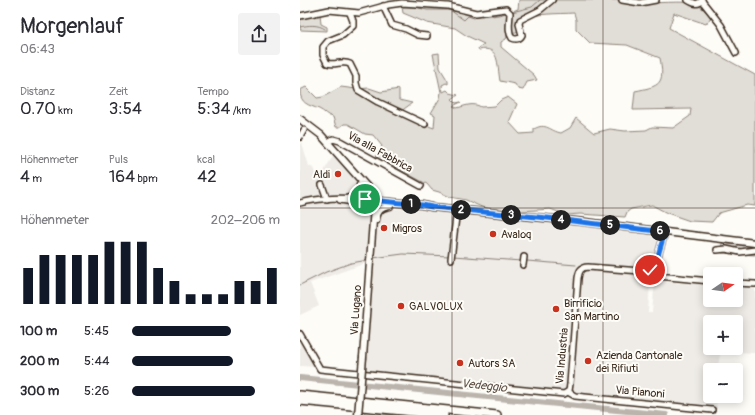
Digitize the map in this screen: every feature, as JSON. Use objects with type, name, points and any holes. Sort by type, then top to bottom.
[{"type":"highway","points":[[300,395],[497,415]]},
{"type":"highway","points":[[300,401],[444,415]]},
{"type":"main road","points":[[300,119],[318,132],[328,142],[360,184],[369,204]]},
{"type":"main road","points":[[332,147],[350,164],[370,188],[379,196],[408,204]]},
{"type":"main road","points":[[342,157],[378,202],[369,204]]},
{"type":"main road","points":[[349,198],[360,195],[362,190],[360,184]]},
{"type":"main road","points":[[369,260],[371,216],[369,195],[381,201],[755,243]]},
{"type":"main road","points":[[369,204],[432,207]]},
{"type":"main road","name":"Via Lugano","points":[[358,415],[371,247],[369,204]]},
{"type":"main road","points":[[371,247],[377,213],[382,208],[390,206]]},
{"type":"street","points":[[300,16],[329,10],[363,13],[383,6],[402,3],[443,5],[456,7],[476,14],[507,9],[510,13],[510,35],[512,38],[516,39],[522,34],[519,24],[520,20],[540,10],[552,0]]},
{"type":"street","points":[[622,0],[640,3],[656,0]]},
{"type":"street","points":[[688,0],[696,4],[702,0],[721,25],[736,53]]},
{"type":"street","points":[[383,6],[392,25],[406,29],[418,35],[427,36]]},
{"type":"street","points":[[350,13],[353,26],[343,35],[328,41],[323,47],[323,55],[327,63],[332,65],[344,62],[350,64],[356,76],[357,87],[362,93],[424,124]]},
{"type":"street","points":[[300,137],[304,130]]},
{"type":"street","name":"Via alla Fabbrica","points":[[328,142],[334,139],[340,141],[421,186]]},
{"type":"street","points":[[322,184],[329,199]]},
{"type":"street","points":[[300,203],[349,198],[369,204]]},
{"type":"street","points":[[329,199],[369,204]]},
{"type":"street","points":[[451,259],[457,209]]},
{"type":"street","points":[[665,232],[654,269],[650,270],[648,273],[649,277],[652,279],[655,279],[658,276],[703,280]]},
{"type":"street","points":[[717,250],[726,249],[740,252],[755,250]]},
{"type":"street","name":"Via Industria","points":[[300,334],[320,369],[562,394],[568,392],[570,384],[578,278],[580,270],[588,267],[641,271],[648,273]]},
{"type":"street","points":[[654,269],[658,273],[658,276]]},
{"type":"street","points":[[743,283],[755,284]]},
{"type":"street","name":"Via Pianoni","points":[[568,392],[575,396],[712,410]]},
{"type":"shaded area","points":[[519,0],[622,0],[640,3],[686,2],[694,3],[703,9],[711,17],[706,24],[674,13],[669,28],[755,75],[755,206],[747,205],[719,213],[712,222],[690,221],[667,213],[652,205],[631,209],[627,212],[625,217],[580,214],[567,215],[550,209],[522,211],[484,208],[466,200],[450,197],[432,190],[427,184],[376,157],[382,146],[373,135],[365,134],[348,124],[336,127],[333,117],[303,101],[300,95],[300,90],[306,87],[317,98],[323,97],[341,87],[356,89],[369,88],[381,92],[399,89],[399,100],[412,103],[400,112],[420,123],[434,128],[435,115],[431,113],[440,98],[441,92],[433,54],[439,53],[440,68],[448,81],[448,84],[446,83],[442,85],[443,92],[447,90],[450,93],[458,95],[452,99],[456,103],[461,102],[453,106],[457,108],[466,105],[481,107],[495,106],[501,100],[508,97],[517,104],[509,122],[520,134],[534,133],[534,129],[542,126],[561,133],[570,128],[576,118],[594,133],[610,129],[625,131],[646,130],[652,127],[673,128],[690,116],[691,109],[633,110],[635,91],[650,88],[659,83],[662,74],[660,58],[627,45],[590,43],[576,29],[574,13],[540,15],[521,19],[521,30],[509,33],[506,39],[501,42],[501,47],[534,75],[537,80],[527,82],[523,90],[518,89],[515,84],[500,81],[498,63],[494,53],[491,50],[479,50],[478,48],[484,44],[467,36],[455,28],[427,23],[403,13],[402,7],[443,7],[464,11],[472,17],[490,14],[494,16],[501,10],[510,12],[518,9]]},
{"type":"shaded area","points":[[320,14],[321,24],[327,27],[327,31],[300,30],[300,16]]},
{"type":"shaded area","points":[[302,143],[309,166],[313,168],[318,181],[333,156],[337,157],[360,187],[356,196],[329,196],[300,201],[300,144]]},
{"type":"shaded area","points":[[326,202],[360,205],[381,211],[388,208],[431,211],[432,207],[585,222],[662,235],[651,268],[648,312],[652,312],[655,281],[696,284],[696,282],[703,282],[703,307],[743,307],[743,286],[755,289],[755,353],[743,352],[743,315],[703,315],[703,355],[720,355],[718,363],[703,363],[703,403],[717,403],[717,409],[365,376],[372,261],[310,283],[319,306],[300,315],[300,207],[313,203]]},
{"type":"shaded area","points":[[722,243],[755,246],[755,255],[722,253]]},
{"type":"shaded area","points":[[300,339],[316,367],[300,366]]},
{"type":"shaded area","points":[[365,411],[393,415],[364,415]]},
{"type":"waterway","points":[[512,12],[532,7],[540,0]]},
{"type":"waterway","points":[[411,6],[427,10],[450,10],[464,20],[468,16],[474,18],[481,15],[506,13]]},
{"type":"waterway","points":[[300,27],[313,25],[325,29]]},
{"type":"waterway","points":[[373,258],[403,254],[450,256]]},
{"type":"waterway","points":[[453,256],[521,261]]},
{"type":"waterway","points":[[300,285],[326,272],[351,263],[368,260]]},
{"type":"waterway","points":[[527,261],[576,265]]},
{"type":"waterway","name":"Vedeggio","points":[[300,378],[666,415]]},
{"type":"place","name":"Aldi","points":[[338,174]]},
{"type":"place","name":"Migros","points":[[384,228]]},
{"type":"place","name":"Avaloq","points":[[493,234]]},
{"type":"place","name":"GALVOLUX","points":[[401,306]]},
{"type":"place","name":"Birrificio San Martino","points":[[556,309]]},
{"type":"place","name":"Azienda Cantonale dei Rifiuti","points":[[588,361]]},
{"type":"place","name":"Autors SA","points":[[460,363]]},
{"type":"route","points":[[365,199],[367,196],[373,195],[381,201],[665,232],[654,269],[650,270]]}]
